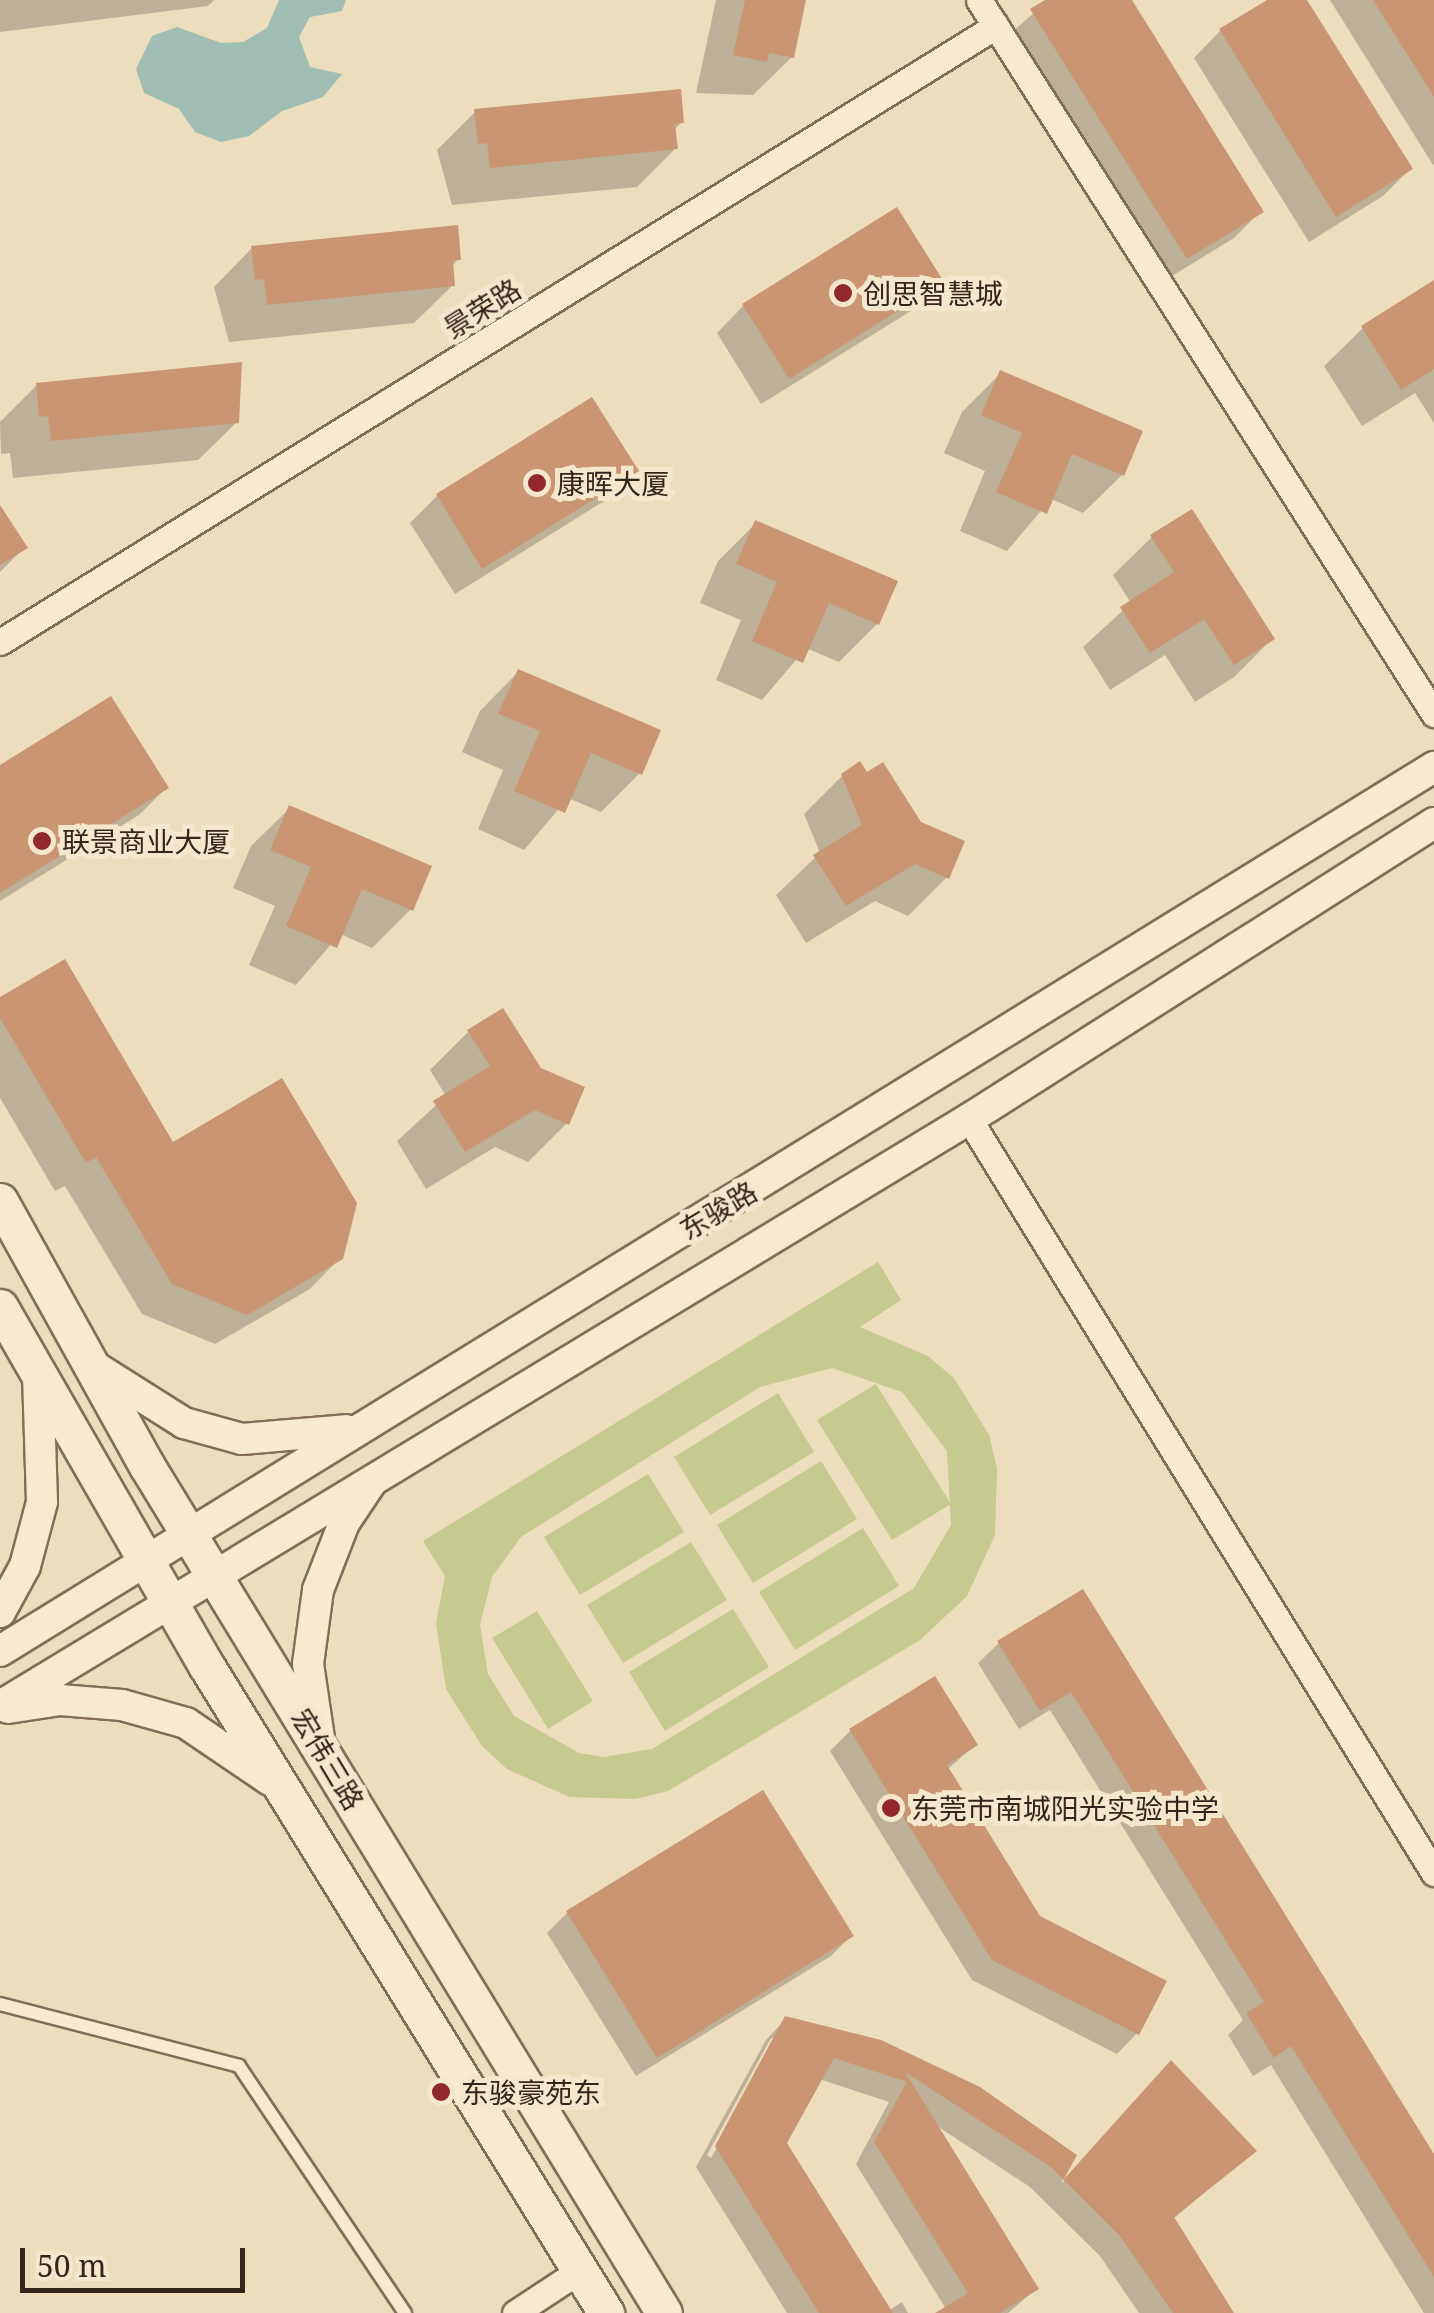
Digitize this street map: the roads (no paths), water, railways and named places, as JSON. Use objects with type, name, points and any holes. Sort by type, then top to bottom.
[{"type":"main road","name":"宏伟三路","points":[[0,1200],[189,1534],[664,2313]]},
{"type":"main road","name":"宏伟三路","points":[[0,1307],[168,1602],[606,2313]]},
{"type":"street","points":[[980,0],[1434,714]]},
{"type":"street","name":"景荣路","points":[[0,642],[996,26]]},
{"type":"street","name":"东骏路","points":[[0,1651],[1434,767]]},
{"type":"street","name":"东骏路","points":[[0,1708],[378,1471],[970,1119],[1434,823]]},
{"type":"street","points":[[970,1119],[1434,1873]]},
{"type":"street","points":[[90,1364],[184,1423],[242,1439],[359,1428]]},
{"type":"street","points":[[0,1612],[26,1566],[42,1502],[38,1376]]},
{"type":"street","points":[[321,1748],[308,1664],[318,1590],[344,1523],[378,1471]]},
{"type":"street","points":[[0,1708],[76,1701],[122,1704],[186,1722],[236,1752],[284,1792]]},
{"type":"street","points":[[515,2313],[579,2270]]},
{"type":"lane","points":[[0,2004],[239,2066],[405,2313]]},
{"type":"water","points":[[279,0],[346,0],[342,11],[310,17],[299,37],[310,67],[342,74],[323,97],[282,111],[249,136],[221,142],[195,132],[179,109],[144,93],[136,69],[152,36],[177,27],[221,43],[243,42],[267,28]]},
{"type":"place","name":"创思智慧城","points":[[843,293]]},
{"type":"place","name":"康晖大厦","points":[[537,483]]},
{"type":"place","name":"联景商业大厦","points":[[42,841]]},
{"type":"place","name":"东莞市南城阳光实验中学","points":[[891,1808]]},
{"type":"place","name":"东骏豪苑东","points":[[441,2092]]}]
